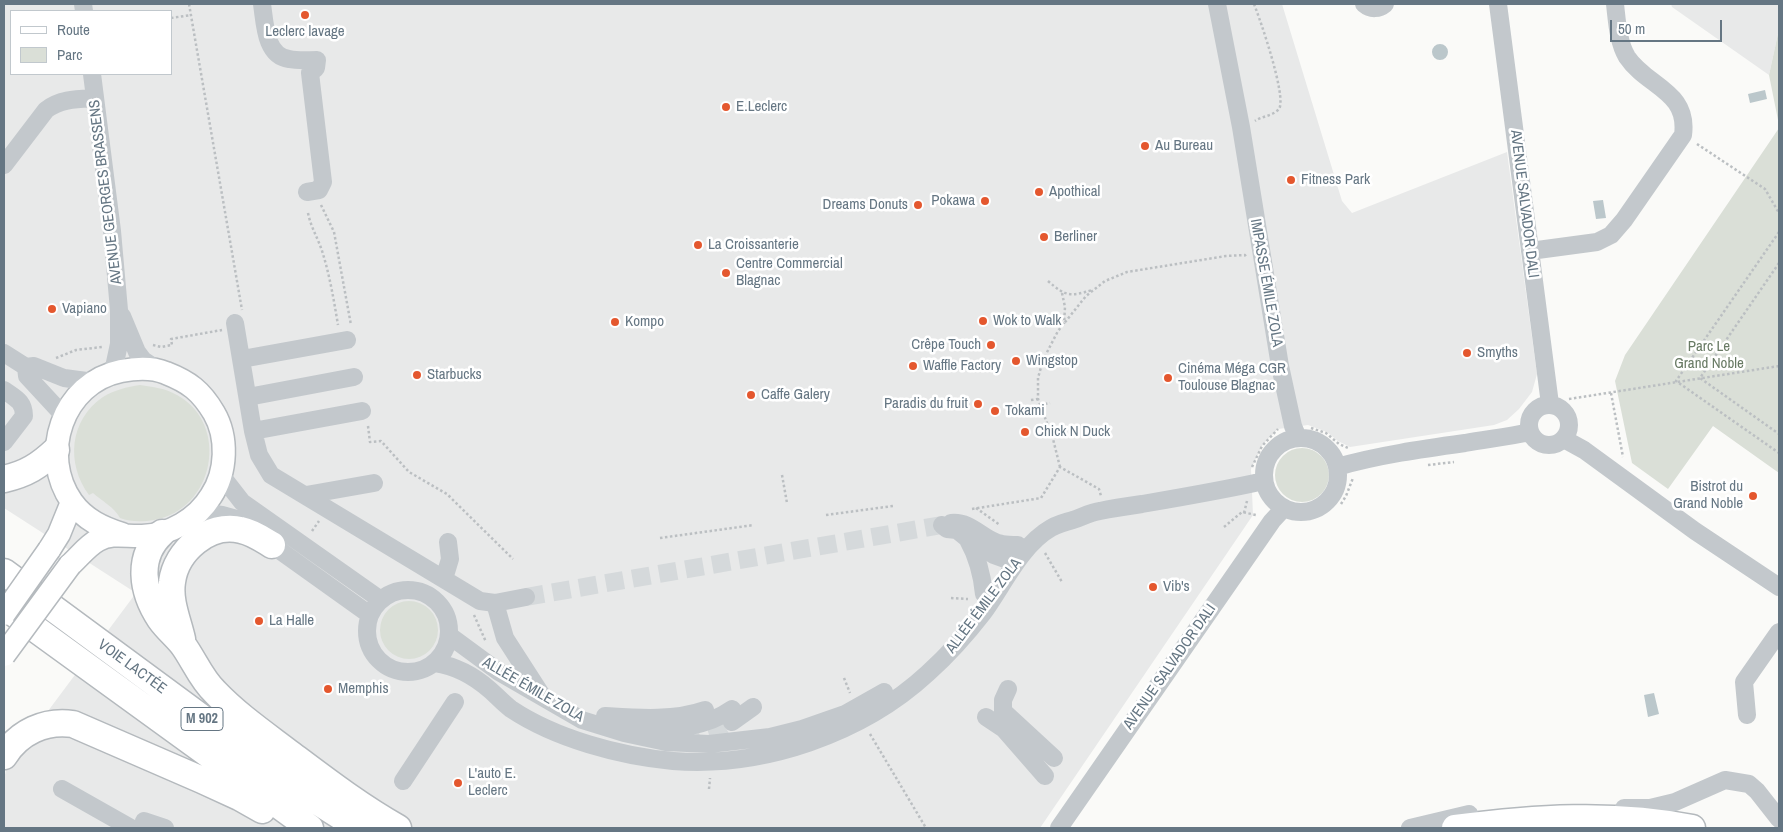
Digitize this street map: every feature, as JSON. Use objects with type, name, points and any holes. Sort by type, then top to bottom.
[{"type":"highway","points":[[4,479],[30,471],[56,450]]},
{"type":"highway","points":[[184,647],[171,597],[174,571],[187,549],[205,536],[230,528],[251,533],[272,545]]},
{"type":"highway","points":[[162,533],[157,537],[147,557],[144,572],[146,589],[160,619],[184,647],[214,692],[248,721],[335,788],[398,828]]},
{"type":"highway","name":"VOIE LACTÉE","points":[[4,572],[293,785],[359,828]]},
{"type":"highway","name":"VOIE LACTÉE","points":[[4,606],[304,823]]},
{"type":"highway","points":[[4,756],[18,738],[29,731],[60,722],[73,724],[232,794],[282,822],[304,823]]},
{"type":"highway","points":[[1455,828],[1498,823],[1581,818],[1666,823],[1692,828]]},
{"type":"main road","points":[[134,368],[158,370],[184,380],[205,398],[218,421],[224,448],[221,475],[212,495],[198,512],[182,525],[162,533],[142,536],[122,534],[103,528],[86,517],[72,502],[60,478],[56,450],[58,433],[64,416],[77,397],[103,377],[134,368]]},
{"type":"main road","points":[[4,614],[60,534],[72,502]]},
{"type":"main road","points":[[4,655],[70,565],[99,539],[122,534]]},
{"type":"street","points":[[262,4],[267,35],[277,56],[288,59],[316,60],[316,68],[310,73],[323,182],[318,190],[312,191]]},
{"type":"street","name":"IMPASSE ÉMILE ZOLA","points":[[1217,4],[1241,128],[1280,366],[1295,432]]},
{"type":"street","points":[[1364,4],[1371,8],[1377,8],[1385,4]]},
{"type":"street","name":"AVENUE SALVADOR DALI","points":[[1498,4],[1550,404]]},
{"type":"street","points":[[1530,251],[1597,242],[1611,235],[1624,220],[1683,135],[1685,122],[1671,95],[1637,70],[1626,55],[1620,40],[1615,4]]},
{"type":"street","name":"AVENUE GEORGES BRASSENS","points":[[92,75],[112,230],[119,310],[119,344],[103,377]]},
{"type":"street","points":[[4,165],[46,110],[53,104],[60,101],[94,98]]},
{"type":"street","name":"AVENUE GEORGES BRASSENS","points":[[119,310],[137,352],[143,360],[158,370]]},
{"type":"street","points":[[236,326],[253,431],[259,455],[271,475],[480,601],[494,603],[526,597]]},
{"type":"street","points":[[242,359],[347,338]]},
{"type":"street","points":[[4,353],[26,367],[34,366],[64,378],[103,377]]},
{"type":"street","points":[[26,367],[27,376],[64,416]]},
{"type":"street","points":[[248,397],[354,377]]},
{"type":"street","points":[[4,390],[20,401],[24,407],[24,416],[4,442]]},
{"type":"street","points":[[1550,404],[1560,407],[1567,416],[1568,429],[1564,438],[1554,444],[1544,444],[1538,442],[1530,432],[1529,420],[1532,412],[1539,406],[1550,404]]},
{"type":"street","points":[[253,431],[365,418]]},
{"type":"street","points":[[1295,432],[1322,445],[1332,455],[1337,467],[1336,488],[1331,497],[1314,510],[1304,512],[1294,512],[1274,502],[1264,481],[1264,471],[1272,453],[1288,441],[1295,432]]},
{"type":"street","points":[[1337,467],[1392,454],[1530,432]]},
{"type":"street","points":[[1564,438],[1584,450],[1695,531],[1779,587]]},
{"type":"street","points":[[221,475],[242,502],[381,600]]},
{"type":"street","name":"ALLÉE ÉMILE ZOLA","points":[[926,668],[1014,556],[1048,529],[1101,506],[1245,486],[1264,481]]},
{"type":"street","points":[[306,495],[374,483]]},
{"type":"street","name":"AVENUE SALVADOR DALI","points":[[1059,828],[1272,521],[1284,508]]},
{"type":"street","points":[[198,512],[222,515],[240,520],[370,616]]},
{"type":"street","points":[[958,522],[973,528],[1000,544],[1014,556],[994,555],[968,540],[957,530],[947,529],[942,525],[958,522]]},
{"type":"street","points":[[968,540],[980,566],[984,594]]},
{"type":"street","points":[[444,579],[450,559],[448,542]]},
{"type":"street","name":"ALLÉE ÉMILE ZOLA","points":[[435,664],[461,669],[488,688],[510,708],[531,714],[578,741],[641,757],[674,761],[734,762],[816,740],[845,721],[890,702],[926,668],[957,645],[983,612],[1014,556]]},
{"type":"street","points":[[406,590],[415,590],[432,597],[444,610],[448,618],[450,636],[447,647],[435,664],[426,669],[409,673],[393,670],[376,657],[370,648],[367,626],[370,616],[381,600],[389,595],[406,590]]},
{"type":"street","points":[[494,603],[505,638],[545,699],[638,726],[663,729],[691,727],[721,717],[732,716],[753,707]]},
{"type":"street","points":[[1747,715],[1744,682],[1779,632]]},
{"type":"street","name":"ALLÉE ÉMILE ZOLA","points":[[450,636],[499,672],[582,720],[624,733],[666,742],[710,744],[770,737]]},
{"type":"street","points":[[1008,689],[1003,700],[1003,711],[1054,758]]},
{"type":"street","points":[[403,781],[455,702]]},
{"type":"street","points":[[605,716],[647,718],[695,713],[705,710]]},
{"type":"street","points":[[531,714],[573,728],[626,742]]},
{"type":"street","points":[[986,717],[1004,729],[1045,776]]},
{"type":"street","name":"ALLÉE ÉMILE ZOLA","points":[[734,762],[734,751],[770,737],[845,721]]},
{"type":"street","points":[[641,757],[644,752],[666,742]]},
{"type":"street","points":[[1410,828],[1456,816],[1492,811],[1564,807],[1650,808],[1675,802],[1725,780],[1749,784],[1757,791],[1779,819]]},
{"type":"street","points":[[62,789],[138,825],[165,828]]},
{"type":"path","points":[[148,341],[154,346],[161,347],[172,345],[171,339],[236,326],[245,326],[189,4]]},
{"type":"path","points":[[1241,128],[1250,126],[1257,119],[1274,113],[1280,105],[1270,50],[1254,4]]},
{"type":"path","points":[[172,18],[191,15]]},
{"type":"path","points":[[1683,135],[1764,188],[1779,213]]},
{"type":"path","points":[[312,191],[334,232],[347,338]]},
{"type":"path","points":[[308,213],[310,224],[328,270],[347,338]]},
{"type":"path","points":[[1676,381],[1779,232]]},
{"type":"path","points":[[1101,506],[1099,489],[1060,467],[1053,439],[1038,399],[1038,378],[1043,360],[1058,331],[1086,296],[1105,281],[1127,272],[1226,256],[1244,255],[1250,261]]},
{"type":"path","points":[[1700,378],[1779,263]]},
{"type":"path","points":[[1048,282],[1062,293],[1079,294],[1094,290]]},
{"type":"path","points":[[1062,293],[1065,307],[1064,324]]},
{"type":"path","points":[[50,361],[76,350],[104,347]]},
{"type":"path","points":[[1569,399],[1779,366]]},
{"type":"path","points":[[1700,378],[1779,434]]},
{"type":"path","points":[[1676,381],[1779,453]]},
{"type":"path","points":[[1611,393],[1627,482]]},
{"type":"path","points":[[1031,400],[1038,399]]},
{"type":"path","points":[[1040,405],[1050,403]]},
{"type":"path","points":[[365,418],[370,442],[381,441],[409,472],[447,494],[513,559]]},
{"type":"path","points":[[1244,513],[1247,503],[1244,473],[1251,469],[1262,446],[1278,429],[1295,432],[1303,423],[1308,427],[1326,433],[1339,444],[1352,449]]},
{"type":"path","points":[[967,510],[1041,498],[1060,467]]},
{"type":"path","points":[[782,475],[787,503]]},
{"type":"path","points":[[826,515],[893,506]]},
{"type":"path","points":[[976,508],[1006,529]]},
{"type":"path","points":[[1224,527],[1242,512],[1259,515]]},
{"type":"path","points":[[660,538],[754,525]]},
{"type":"path","points":[[470,607],[486,642],[484,649]]},
{"type":"path","points":[[844,678],[851,694]]},
{"type":"path","points":[[870,734],[926,828]]},
{"type":"shaded area","points":[[4,4],[1282,4],[1342,201],[1352,213],[1507,152],[1537,374],[1532,392],[1519,409],[1507,420],[1494,425],[1350,447],[1338,441],[1327,432],[1308,425],[1278,429],[1263,444],[1251,469],[1253,515],[1040,828],[4,828],[4,779],[7,766],[136,593],[4,508]]},
{"type":"shaded area","points":[[1671,4],[1779,4],[1779,29],[1769,75],[1672,7]]},
{"type":"shaded area","points":[[1440,44],[1446,46],[1448,52],[1446,58],[1440,60],[1434,58],[1432,52],[1434,46]]},
{"type":"shaded area","points":[[1765,90],[1767,99],[1750,103],[1748,94]]},
{"type":"shaded area","points":[[1603,200],[1606,218],[1596,219],[1593,201]]},
{"type":"shaded area","points":[[1654,693],[1659,714],[1648,717],[1644,695]]},
{"type":"green space","points":[[1779,29],[1779,125],[1769,75]]},
{"type":"green space","name":"Parc Le Grand Noble","points":[[1779,128],[1779,473],[1713,426],[1668,489],[1632,463],[1615,381],[1625,355]]},
{"type":"green space","points":[[140,385],[159,388],[177,395],[194,409],[205,426],[209,445],[208,465],[202,484],[190,500],[174,513],[154,520],[141,521],[120,518],[111,507],[93,493],[89,495],[77,470],[74,456],[78,430],[83,418],[92,407],[112,392]]},
{"type":"green space","points":[[1302,448],[1312,450],[1321,456],[1327,465],[1329,475],[1327,485],[1321,494],[1312,500],[1302,502],[1292,500],[1283,494],[1277,485],[1275,475],[1277,465],[1283,456],[1292,450]]},
{"type":"green space","points":[[409,601],[425,606],[433,614],[438,630],[433,646],[425,654],[409,659],[393,654],[385,646],[380,630],[385,614],[393,606]]},
{"type":"tunnel","points":[[526,597],[942,525]]},
{"type":"tunnel","points":[[683,742],[710,734],[732,722]]},
{"type":"place","name":"Leclerc lavage","points":[[305,15]]},
{"type":"place","name":"E.Leclerc","points":[[726,107]]},
{"type":"place","name":"Au Bureau","points":[[1145,146]]},
{"type":"place","name":"Fitness Park","points":[[1291,180]]},
{"type":"place","name":"Apothical","points":[[1039,192]]},
{"type":"place","name":"Pokawa","points":[[985,201]]},
{"type":"place","name":"Dreams Donuts","points":[[918,205]]},
{"type":"place","name":"Berliner","points":[[1044,237]]},
{"type":"place","name":"La Croissanterie","points":[[698,245]]},
{"type":"place","name":"Centre Commercial Blagnac","points":[[726,273]]},
{"type":"place","name":"Vapiano","points":[[52,309]]},
{"type":"place","name":"Wok to Walk","points":[[983,321]]},
{"type":"place","name":"Kompo","points":[[615,322]]},
{"type":"place","name":"Crêpe Touch","points":[[991,345]]},
{"type":"place","name":"Smyths","points":[[1467,353]]},
{"type":"place","name":"Wingstop","points":[[1016,361]]},
{"type":"place","name":"Waffle Factory","points":[[913,366]]},
{"type":"place","name":"Starbucks","points":[[417,375]]},
{"type":"place","name":"Cinéma Méga CGR Toulouse Blagnac","points":[[1168,378]]},
{"type":"place","name":"Caffe Galery","points":[[751,395]]},
{"type":"place","name":"Paradis du fruit","points":[[978,404]]},
{"type":"place","name":"Tokami","points":[[995,411]]},
{"type":"place","name":"Chick N Duck","points":[[1025,432]]},
{"type":"place","name":"Bistrot du Grand Noble","points":[[1753,496]]},
{"type":"place","name":"Vib's","points":[[1153,587]]},
{"type":"place","name":"La Halle","points":[[259,621]]},
{"type":"place","name":"Memphis","points":[[328,689]]},
{"type":"place","name":"L'auto E. Leclerc","points":[[458,783]]}]
